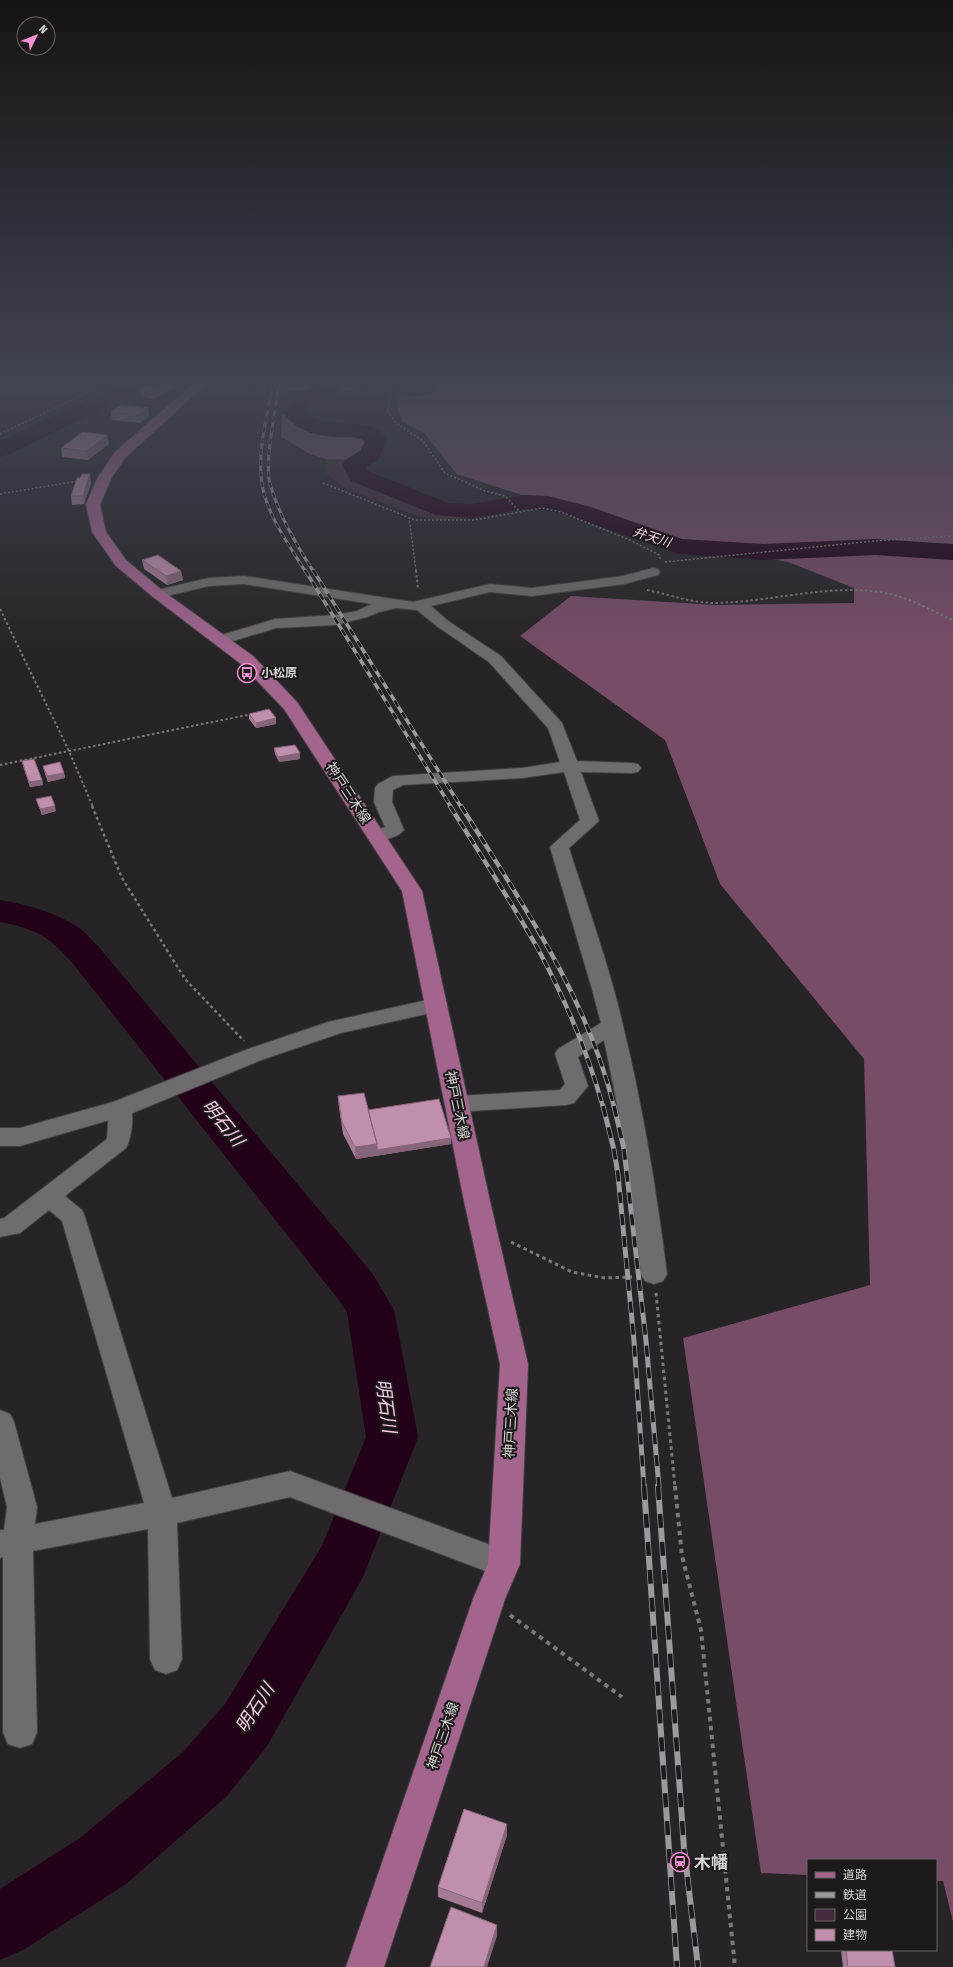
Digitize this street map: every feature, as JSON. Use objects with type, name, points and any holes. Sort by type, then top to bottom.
[{"type":"main road","name":"神戸三木線","points":[[106,476],[93,504],[99,532],[121,563],[158,594],[247,660],[291,706],[412,891],[456,1104],[514,1364],[504,1564],[489,1599],[365,1967]]},
{"type":"street","points":[[158,594],[209,582],[244,580],[413,606],[490,588],[532,592],[613,581],[657,567]]},
{"type":"street","points":[[220,640],[275,624],[335,620],[362,614],[375,608],[399,604]]},
{"type":"street","points":[[419,604],[443,624],[495,659],[556,727],[571,766],[590,821],[559,846],[603,989],[612,1026],[631,1113],[645,1195],[654,1274]]},
{"type":"street","points":[[376,836],[395,830],[383,802],[384,788],[399,780],[522,773],[571,766],[632,768]]},
{"type":"street","points":[[0,1137],[20,1137],[121,1108],[256,1054],[336,1027],[436,1005]]},
{"type":"street","points":[[456,1104],[566,1097],[577,1086],[566,1054],[612,1026]]},
{"type":"street","points":[[0,1228],[11,1226],[118,1142],[121,1108]]},
{"type":"street","points":[[49,1196],[73,1217],[162,1513],[166,1659]]},
{"type":"street","points":[[0,1422],[22,1507],[9,1543],[20,1732]]},
{"type":"street","points":[[9,1543],[162,1513],[290,1484],[504,1564]]},
{"type":"path","points":[[0,494],[106,476]]},
{"type":"path","points":[[451,476],[485,491],[505,496],[519,511]]},
{"type":"path","points":[[323,483],[415,520],[468,520],[542,508],[561,512],[630,540],[659,554],[657,567],[874,541],[953,536]]},
{"type":"path","points":[[409,517],[419,604]]},
{"type":"path","points":[[613,581],[690,602],[720,602],[802,594],[872,591],[910,600],[953,620]]},
{"type":"path","points":[[0,609],[69,751],[122,878],[185,979],[256,1054]]},
{"type":"path","points":[[0,766],[252,714]]},
{"type":"path","points":[[488,1244],[513,1242],[572,1272],[605,1278],[654,1274],[682,1556],[701,1630],[735,1967]]},
{"type":"path","points":[[489,1599],[622,1697]]},
{"type":"green space","points":[[330,476],[355,476],[361,482],[423,506],[452,513],[472,513],[508,506],[512,508],[469,518],[446,520],[435,519],[418,516],[400,510],[347,489]]},
{"type":"shaded area","points":[[463,476],[953,476],[953,1922],[943,1881],[937,1881],[937,1859],[807,1859],[807,1875],[761,1873],[683,1338],[870,1285],[864,1059],[720,884],[665,740],[520,636],[571,596],[715,605],[854,603],[854,588],[788,562],[648,536]]},
{"type":"building","points":[[81,476],[89,476],[83,496],[71,496],[77,478],[80,478]]},
{"type":"building","points":[[158,555],[181,571],[166,576],[142,560]]},
{"type":"building","points":[[269,709],[276,718],[256,723],[249,714]]},
{"type":"building","points":[[295,745],[300,753],[278,757],[274,748]]},
{"type":"building","points":[[34,759],[42,780],[29,782],[22,761]]},
{"type":"building","points":[[60,762],[64,773],[47,776],[43,766]]},
{"type":"building","points":[[51,796],[55,806],[40,809],[36,799]]},
{"type":"building","points":[[364,1093],[377,1144],[355,1147],[342,1122],[338,1096]]},
{"type":"building","points":[[439,1099],[451,1138],[377,1150],[377,1144],[368,1110]]},
{"type":"building","points":[[464,1809],[507,1824],[482,1903],[438,1887]]},
{"type":"building","points":[[451,1907],[497,1925],[484,1967],[430,1967]]},
{"type":"building","points":[[846,1951],[892,1951],[895,1967],[848,1967]]},
{"type":"waterway","name":"弁天川","points":[[359,476],[445,510],[471,511],[525,502],[548,503],[582,512],[679,546],[763,552],[875,547],[953,552]]},
{"type":"waterway","name":"明石川","points":[[0,911],[27,917],[53,928],[68,937],[84,953],[355,1286],[370,1310],[392,1437],[344,1559],[246,1725],[205,1774],[103,1861],[0,1927]]},
{"type":"railway","points":[[261,476],[265,496],[274,518],[305,571]]},
{"type":"railway","points":[[269,476],[270,484],[283,518],[294,540],[313,571]]},
{"type":"railway","points":[[305,570],[451,807]]},
{"type":"railway","points":[[313,570],[461,807]]},
{"type":"railway","points":[[450,806],[517,913],[548,968],[583,1046],[603,1107]]},
{"type":"railway","points":[[461,806],[529,914],[570,988],[602,1066],[614,1107]]},
{"type":"railway","points":[[603,1106],[614,1150],[618,1175],[634,1341],[644,1487]]},
{"type":"railway","points":[[614,1106],[624,1149],[646,1341],[659,1487]]},
{"type":"railway","points":[[644,1486],[677,1967]]},
{"type":"railway","points":[[658,1486],[684,1848],[698,1967]]},
{"type":"place","name":"小松原","points":[[247,673]]},
{"type":"place","name":"木幡","points":[[680,1862]]}]
